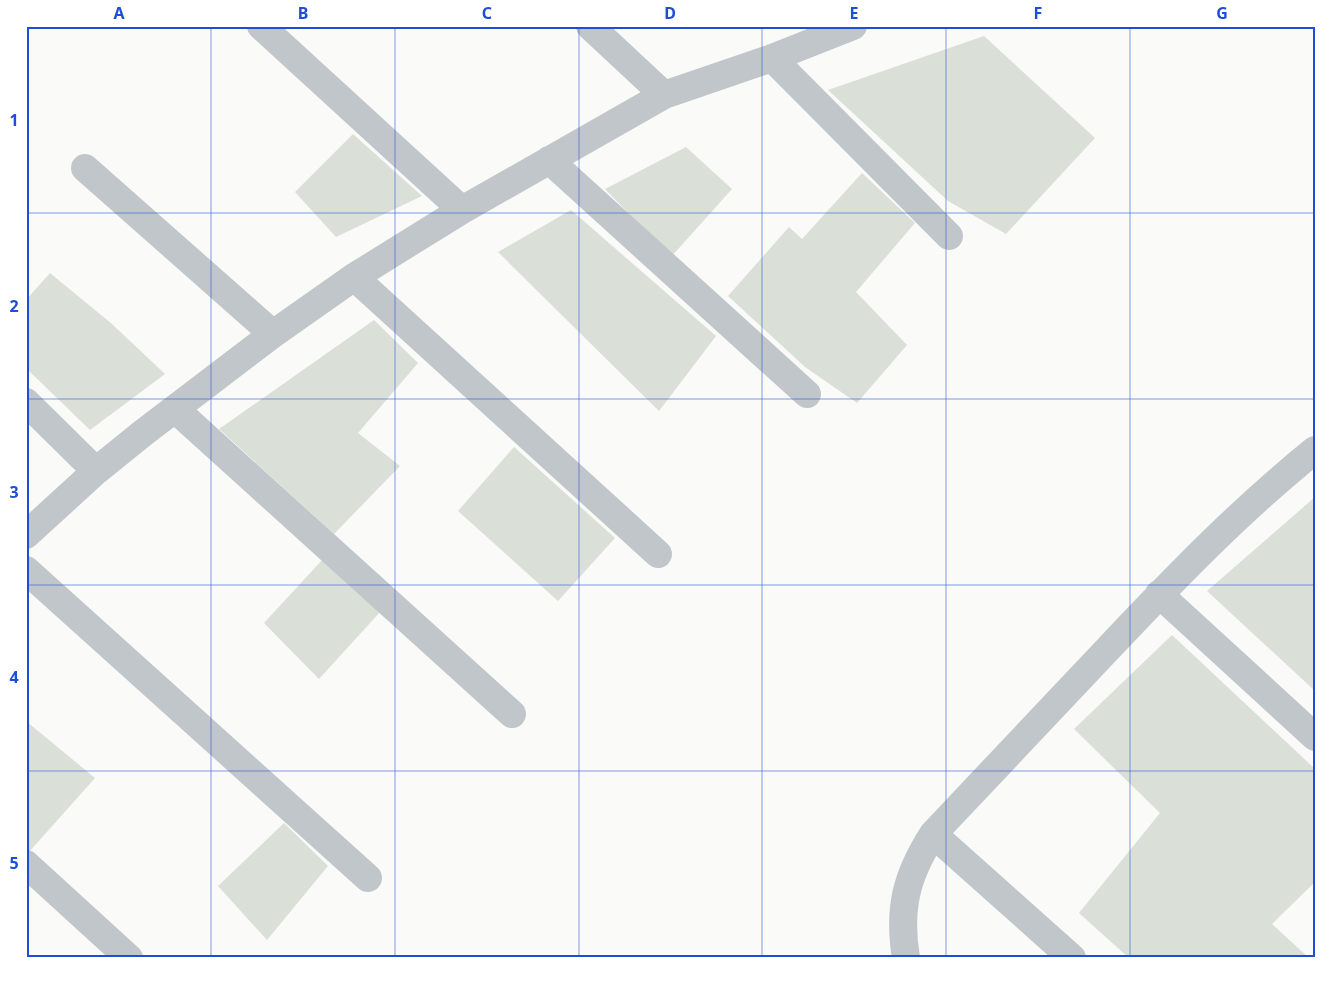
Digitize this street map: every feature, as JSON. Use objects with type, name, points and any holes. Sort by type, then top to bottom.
[{"type":"street","points":[[261,26],[462,210]]},
{"type":"street","points":[[590,26],[664,95]]},
{"type":"street","points":[[26,535],[96,471],[142,433],[273,334],[354,277],[462,210],[664,95],[772,58],[853,26]]},
{"type":"street","points":[[772,58],[949,236]]},
{"type":"street","points":[[549,160],[807,394]]},
{"type":"street","points":[[85,168],[273,334]]},
{"type":"street","points":[[354,277],[658,554]]},
{"type":"street","points":[[26,402],[96,471]]},
{"type":"street","points":[[175,409],[512,714]]},
{"type":"street","points":[[906,958],[903,938],[903,915],[906,892],[921,852],[933,834],[1160,594],[1260,496],[1315,450]]},
{"type":"street","points":[[26,570],[368,878]]},
{"type":"street","points":[[1160,594],[1315,737]]},
{"type":"street","points":[[933,834],[1072,958]]},
{"type":"street","points":[[26,864],[129,958]]},
{"type":"shaded area","points":[[984,36],[1095,138],[1006,234],[948,201],[828,90]]},
{"type":"shaded area","points":[[353,134],[422,196],[336,237],[295,192]]},
{"type":"shaded area","points":[[686,147],[732,189],[671,257],[605,189]]},
{"type":"shaded area","points":[[862,173],[915,223],[856,292],[907,345],[857,403],[805,367],[728,296],[789,227],[802,239]]},
{"type":"shaded area","points":[[571,210],[716,336],[659,411],[498,252]]},
{"type":"shaded area","points":[[50,273],[112,324],[165,374],[90,430],[26,368],[26,300]]},
{"type":"shaded area","points":[[374,320],[418,363],[358,433],[400,466],[334,534],[219,429]]},
{"type":"shaded area","points":[[514,447],[615,538],[558,601],[458,511]]},
{"type":"shaded area","points":[[1315,497],[1315,691],[1207,591]]},
{"type":"shaded area","points":[[323,559],[381,611],[319,679],[264,623]]},
{"type":"shaded area","points":[[1172,635],[1315,769],[1315,882],[1272,924],[1309,958],[1129,958],[1079,913],[1160,813],[1074,729]]},
{"type":"shaded area","points":[[26,721],[95,778],[29,852],[26,850]]},
{"type":"shaded area","points":[[284,823],[328,866],[267,940],[218,886]]}]
